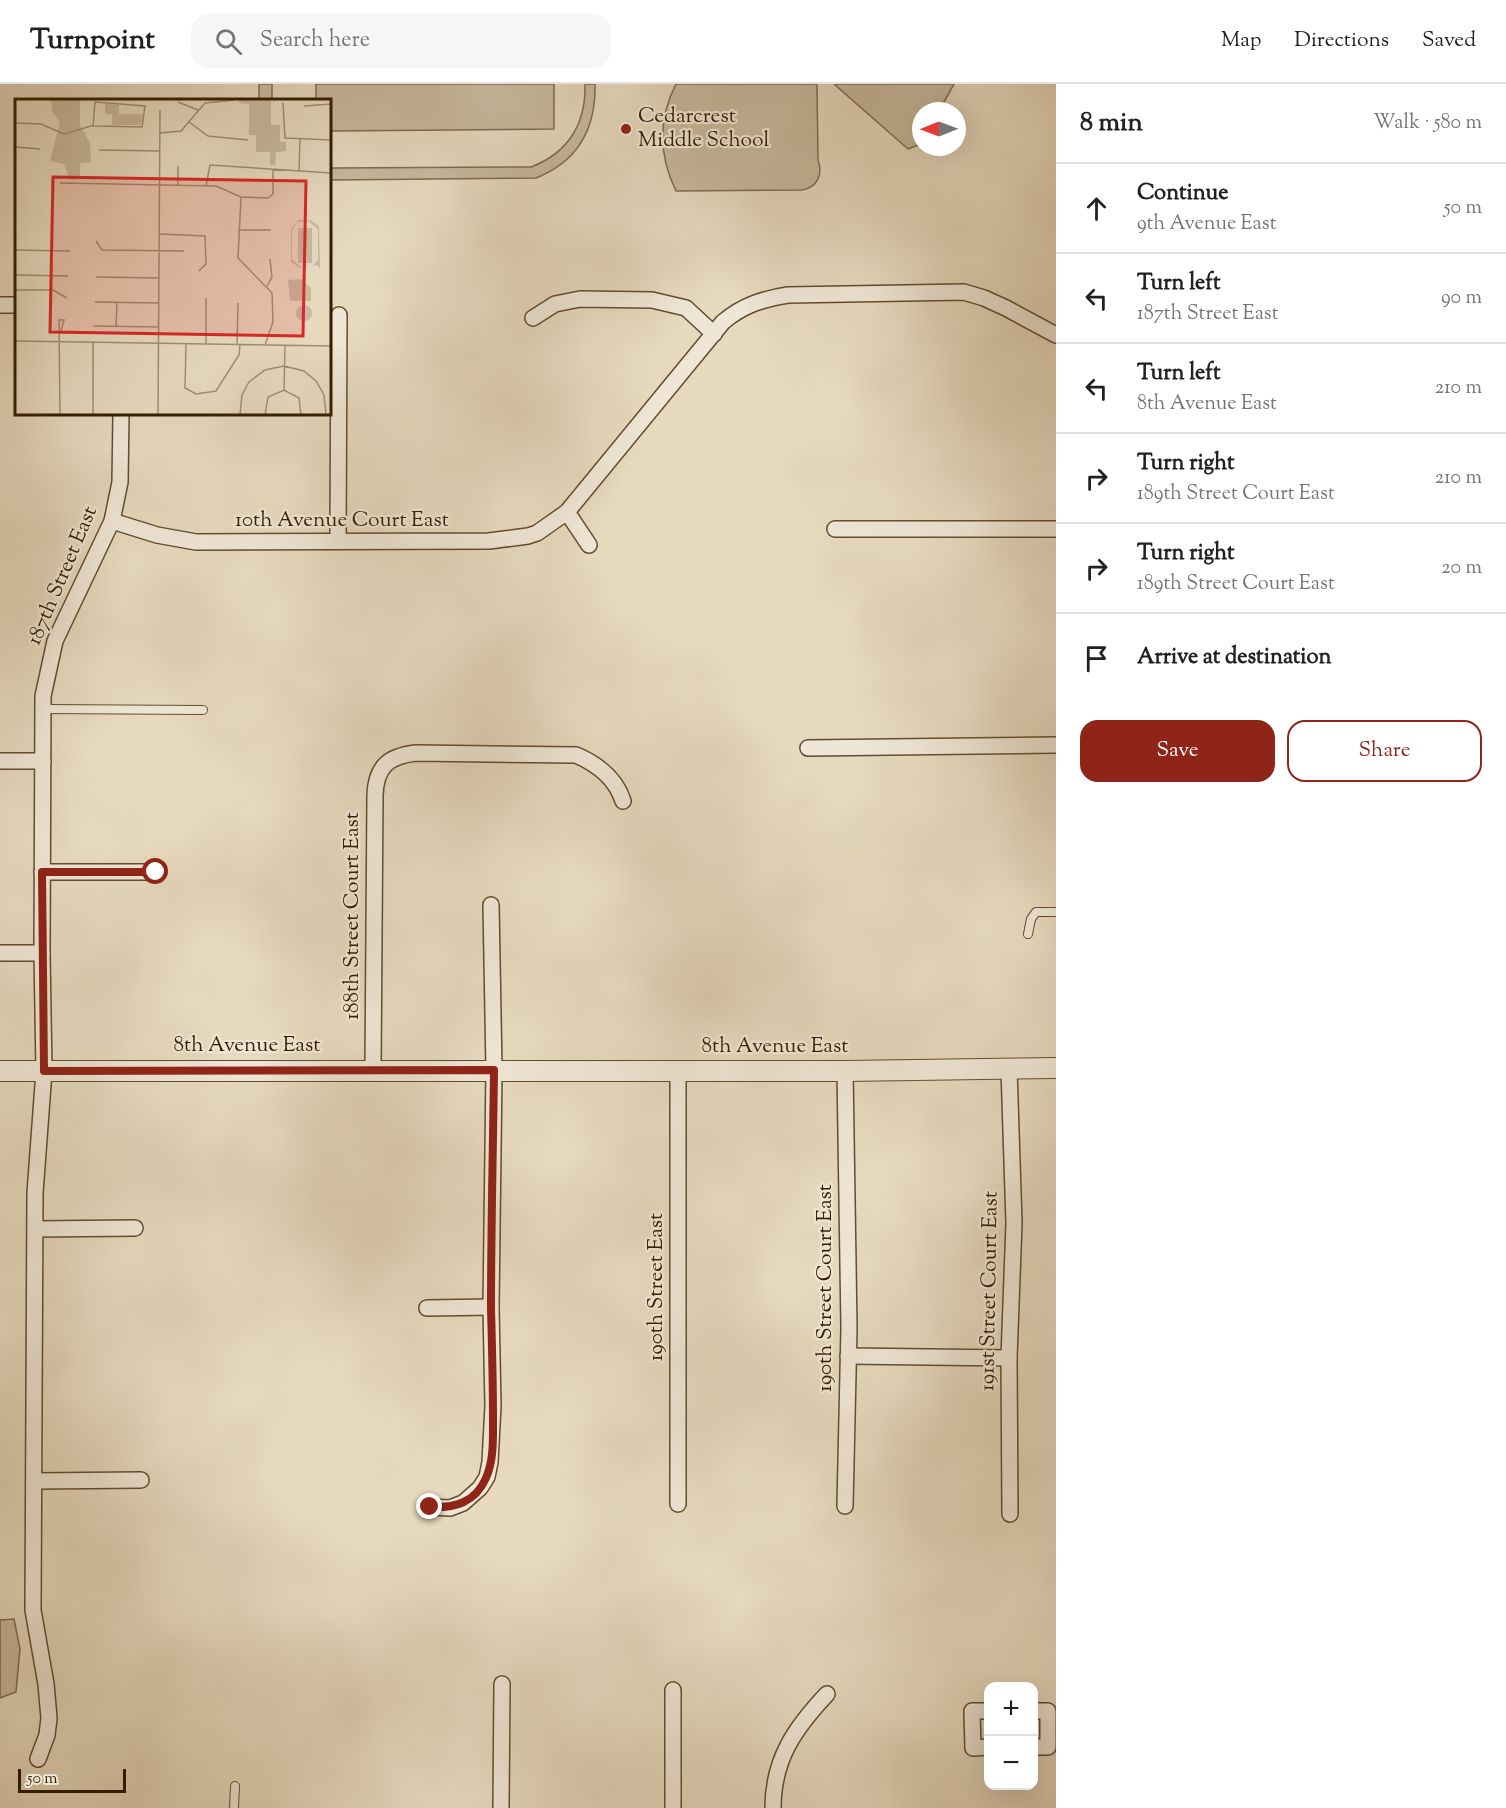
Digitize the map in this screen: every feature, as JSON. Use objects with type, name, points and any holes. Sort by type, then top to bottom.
[{"type":"street","name":"10th Avenue Court East","points":[[112,521],[157,535],[196,542],[489,541],[528,536],[567,512],[734,312],[765,299],[814,293],[964,292],[984,298],[1056,335]]},
{"type":"street","points":[[533,318],[555,304],[580,299],[652,300],[686,308],[714,334]]},
{"type":"street","points":[[0,305],[15,304]]},
{"type":"street","points":[[338,541],[339,315]]},
{"type":"street","name":"187th Street East","points":[[38,1759],[47,1735],[49,1718],[46,1684],[33,1610],[36,1165],[44,1071],[43,709],[55,640],[112,521],[120,482],[120,416]]},
{"type":"street","points":[[567,512],[590,544]]},
{"type":"street","points":[[835,529],[1056,529]]},
{"type":"street","points":[[808,748],[1056,745]]},
{"type":"street","name":"188th Street Court East","points":[[373,1070],[375,795],[376,781],[384,765],[400,755],[416,753],[576,755],[600,767],[620,790],[623,801]]},
{"type":"street","points":[[0,761],[43,761]]},
{"type":"street","points":[[42,872],[156,872]]},
{"type":"street","points":[[430,1507],[450,1508],[464,1503],[480,1488],[486,1477],[493,1438],[491,1307],[494,1070],[491,905]]},
{"type":"street","points":[[0,953],[42,953]]},
{"type":"street","name":"8th Avenue East","points":[[0,1071],[845,1071],[1056,1068]]},
{"type":"street","name":"191st Street Court East","points":[[1009,1069],[1014,1223],[1009,1359],[1010,1514]]},
{"type":"street","name":"190th Street East","points":[[678,1071],[678,1504]]},
{"type":"street","name":"190th Street Court East","points":[[845,1071],[848,1356],[845,1506]]},
{"type":"street","points":[[36,1229],[135,1228]]},
{"type":"street","points":[[427,1308],[491,1307]]},
{"type":"street","points":[[848,1356],[1009,1359]]},
{"type":"street","points":[[34,1481],[141,1480]]},
{"type":"street","points":[[501,1808],[502,1684]]},
{"type":"street","points":[[673,1690],[673,1808]]},
{"type":"street","points":[[773,1808],[774,1791],[789,1741],[802,1720],[827,1694]]},
{"type":"street","points":[[984,1711],[972,1711],[972,1720],[973,1748],[984,1748]]},
{"type":"street","points":[[1038,1711],[1048,1711],[1052,1731],[1048,1747],[1038,1747]]},
{"type":"lane","points":[[43,709],[203,710]]},
{"type":"lane","points":[[1028,934],[1031,919],[1036,912],[1056,912]]},
{"type":"lane","points":[[234,1808],[235,1786]]},
{"type":"shaded area","points":[[259,84],[272,84],[272,99],[259,99]]},
{"type":"shaded area","points":[[316,84],[554,84],[554,129],[332,131],[332,99],[316,99]]},
{"type":"shaded area","points":[[585,84],[595,84],[592,115],[582,141],[564,162],[536,178],[332,180],[332,168],[531,167],[555,154],[565,145],[578,124]]},
{"type":"shaded area","points":[[676,84],[817,84],[820,170],[818,179],[812,186],[802,190],[676,191],[666,164],[663,138],[666,111]]},
{"type":"shaded area","points":[[834,84],[954,84],[944,102],[912,102],[912,147],[908,149]]},
{"type":"shaded area","points":[[14,1619],[20,1649],[16,1692],[0,1698],[0,1620]]},
{"type":"place","name":"Cedarcrest Middle School","points":[[626,129]]},
{"type":"route","points":[[156,872],[42,872],[44,1071],[494,1070],[491,1307],[493,1438],[490,1462],[480,1488],[464,1503],[450,1508],[430,1507]]}]
